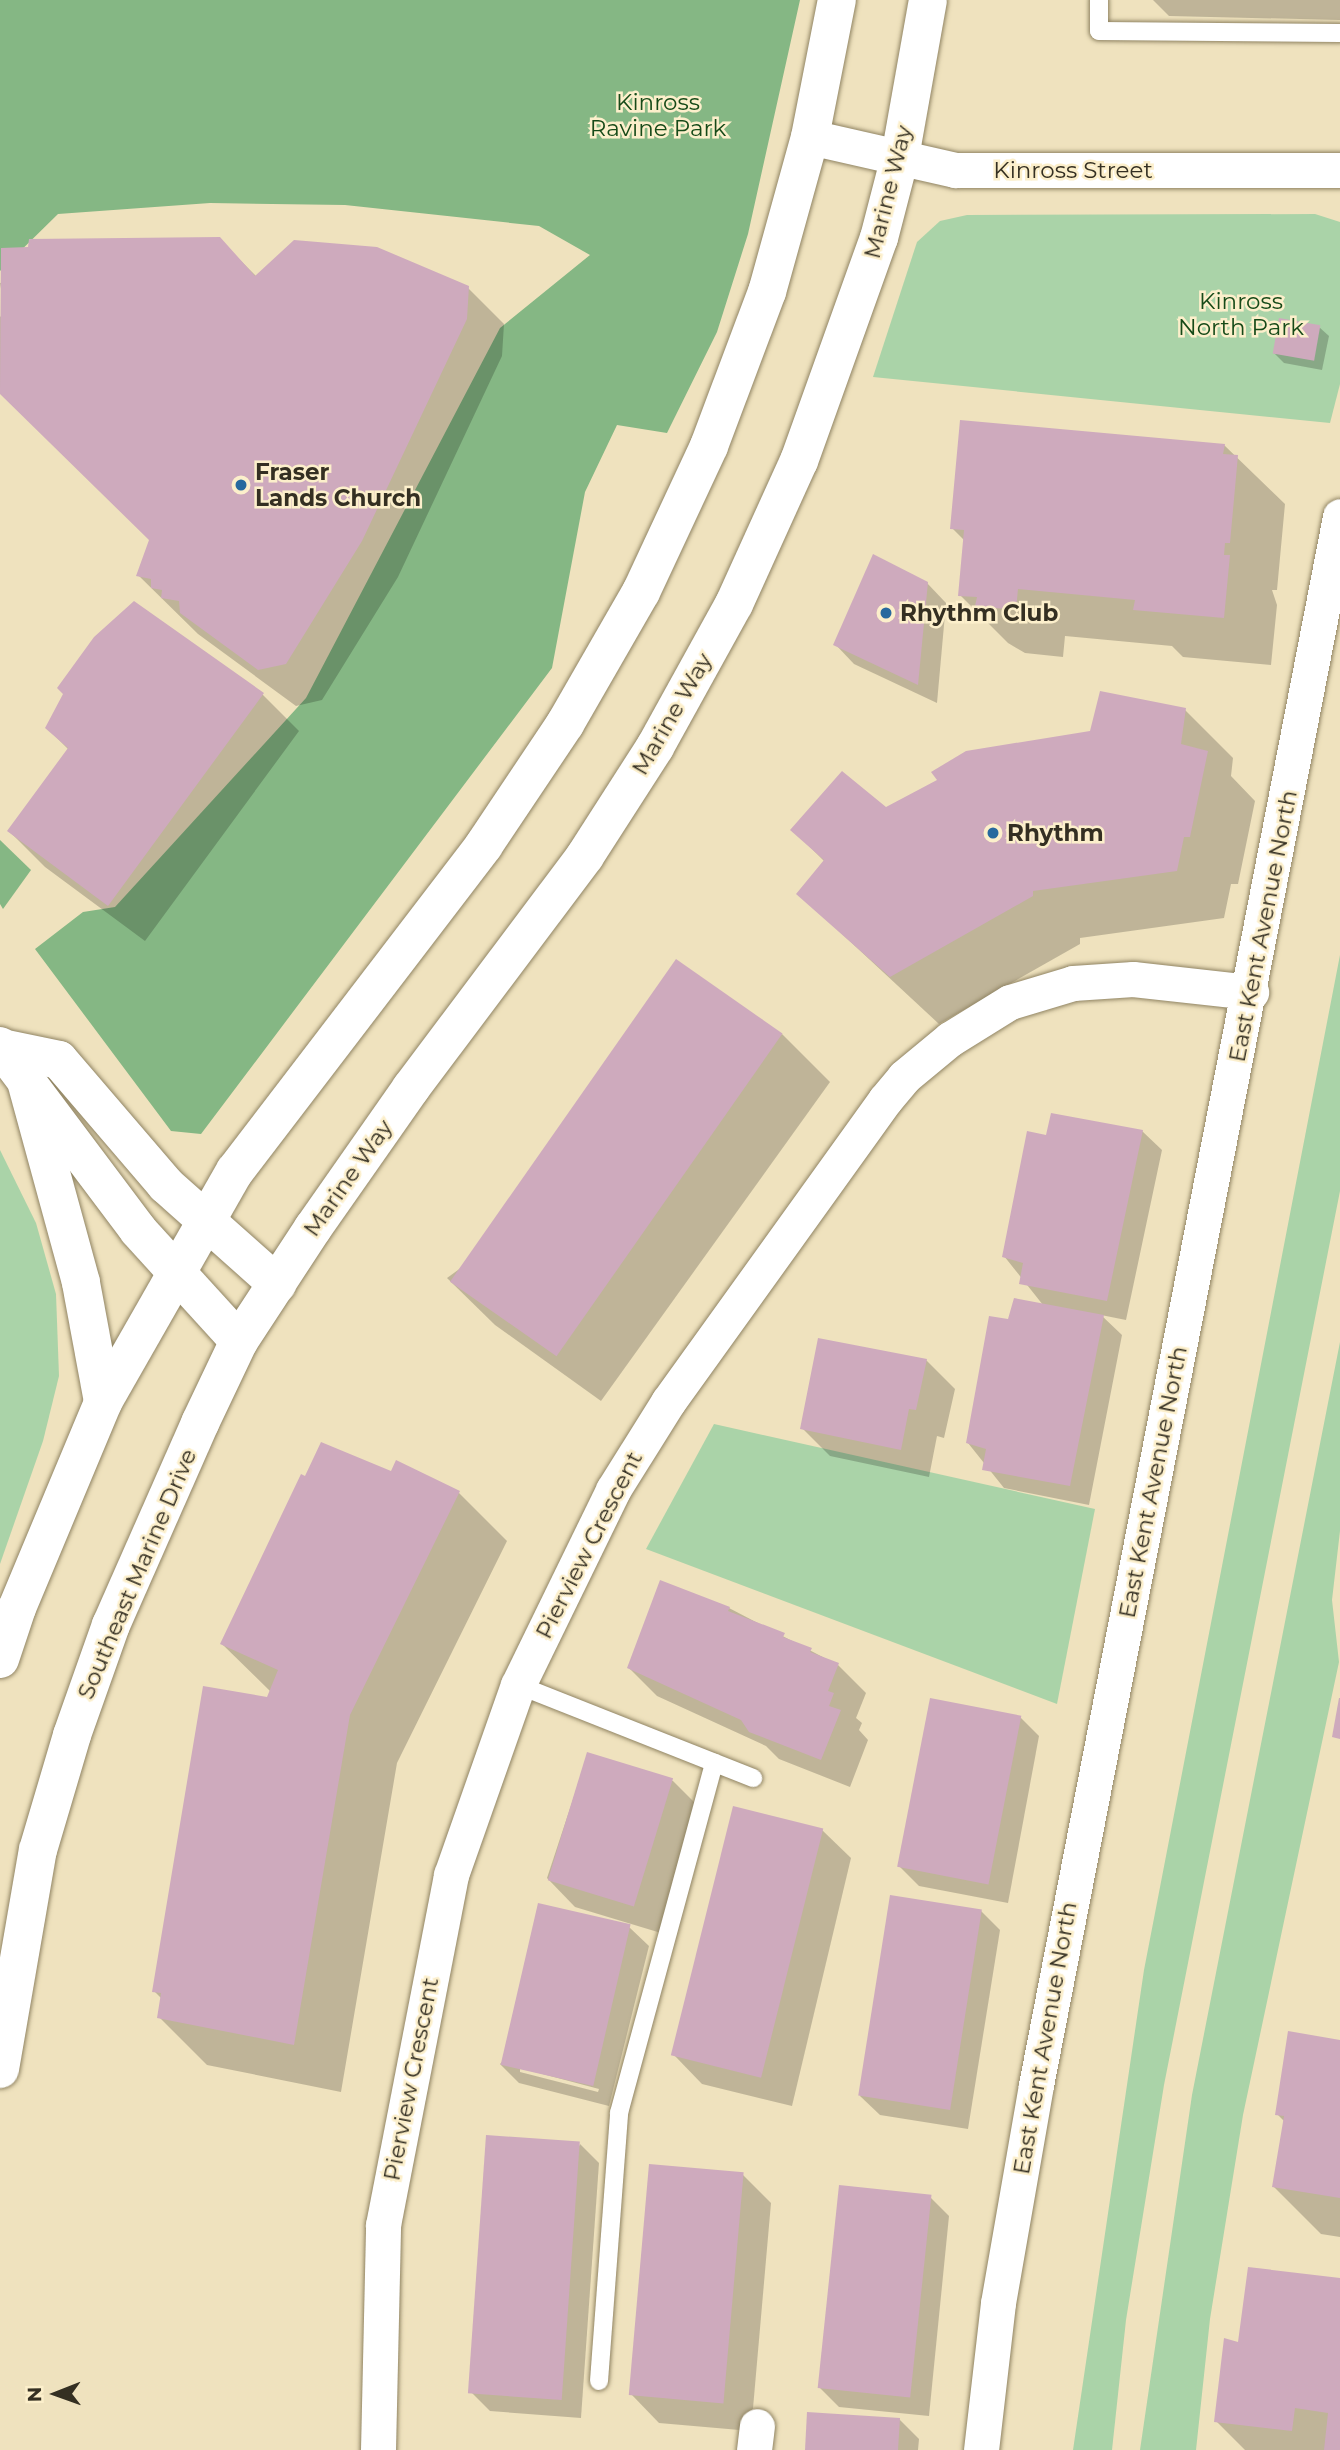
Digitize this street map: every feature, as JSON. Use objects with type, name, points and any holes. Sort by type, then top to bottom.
[{"type":"main road","points":[[0,1659],[17,1608],[103,1402],[204,1222],[244,1157],[484,845],[565,724],[641,592],[714,434],[766,292],[810,137],[837,0]]},
{"type":"main road","name":"Marine Way","points":[[239,1341],[411,1088],[585,856],[656,747],[734,604],[799,461],[849,331],[900,157],[928,0]]},
{"type":"main road","points":[[1,1047],[59,1060],[204,1222],[276,1284]]},
{"type":"main road","points":[[1,1047],[27,1085],[174,1274],[239,1341]]},
{"type":"main road","points":[[27,1085],[83,1294],[103,1402]]},
{"type":"main road","name":"Southeast Marine Drive","points":[[0,2069],[38,1850],[72,1735],[111,1625],[239,1341]]},
{"type":"street","name":"Kinross Street","points":[[810,137],[955,170],[1340,170]]},
{"type":"street","name":"East Kent Avenue North","points":[[981,2450],[998,2303],[1036,2085],[1251,992],[1340,516]]},
{"type":"street","name":"Pierview Crescent","points":[[378,2450],[383,2225],[395,2151],[452,1875],[518,1685],[613,1490],[668,1402],[904,1077],[950,1039],[999,1008],[1073,983],[1133,979],[1251,992]]},
{"type":"lane","points":[[1099,0],[1099,31],[1340,33]]},
{"type":"lane","points":[[518,1685],[753,1778]]},
{"type":"lane","points":[[599,2381],[620,2113],[714,1763]]},
{"type":"green space","name":"Kinross Ravine Park","points":[[0,0],[800,0],[748,234],[717,332],[667,433],[617,425],[585,492],[552,668],[201,1134],[171,1131],[35,949],[83,912],[115,907],[306,698],[500,328],[590,255],[539,226],[345,205],[210,203],[58,214],[0,271]]},
{"type":"green space","name":"Kinross North Park","points":[[1315,214],[1340,222],[1340,384],[1330,423],[873,377],[917,242],[940,221],[967,215]]},
{"type":"green space","points":[[0,840],[31,870],[3,909],[0,904]]},
{"type":"green space","points":[[1340,955],[1340,1191],[1164,2085],[1126,2320],[1112,2450],[1073,2450],[1144,1970]]},
{"type":"green space","points":[[0,1150],[36,1223],[56,1294],[59,1376],[43,1441],[0,1564]]},
{"type":"green space","points":[[1340,1342],[1340,1531],[1332,1600],[1339,1662],[1243,2115],[1210,2319],[1196,2450],[1140,2450],[1192,2095]]},
{"type":"green space","points":[[714,1424],[1095,1509],[1057,1704],[646,1549]]},
{"type":"building","name":"Fraser Lands Church","points":[[220,237],[255,276],[294,240],[377,247],[469,286],[467,319],[362,541],[286,664],[258,670],[180,613],[179,601],[161,598],[162,590],[151,588],[151,579],[136,576],[149,540],[0,394],[1,248],[28,247],[29,239]]},
{"type":"building","points":[[1279,318],[1320,325],[1314,361],[1273,353]]},
{"type":"building","points":[[960,420],[1225,444],[1223,454],[1238,455],[1230,543],[1225,543],[1224,555],[1230,555],[1224,618],[1133,610],[1135,600],[1018,589],[1016,610],[975,606],[977,597],[958,596],[964,530],[950,529]]},
{"type":"building","name":"Rhythm Club","points":[[873,554],[928,582],[918,685],[833,645]]},
{"type":"building","points":[[134,601],[264,693],[108,906],[7,831],[68,748],[45,728],[63,694],[57,688],[94,637]]},
{"type":"building","name":"Rhythm","points":[[1100,691],[1186,708],[1181,744],[1208,751],[1190,837],[1184,837],[1177,871],[1033,891],[1033,896],[890,977],[796,894],[824,860],[790,830],[842,771],[886,807],[937,780],[931,772],[966,751],[1090,731]]},
{"type":"building","points":[[676,959],[782,1034],[557,1356],[450,1282]]},
{"type":"building","points":[[1051,1113],[1143,1130],[1107,1301],[1019,1284],[1023,1263],[1002,1257],[1027,1131],[1046,1135]]},
{"type":"building","points":[[1014,1298],[1104,1315],[1070,1486],[982,1470],[986,1449],[966,1443],[989,1316],[1008,1319]]},
{"type":"building","points":[[818,1338],[927,1359],[916,1410],[909,1409],[901,1450],[800,1429]]},
{"type":"building","points":[[321,1442],[391,1471],[396,1460],[460,1491],[350,1715],[294,2045],[157,2018],[161,1993],[152,1992],[203,1686],[267,1697],[278,1670],[220,1644],[301,1474],[305,1476]]},
{"type":"building","points":[[660,1580],[730,1607],[728,1611],[785,1633],[783,1637],[812,1648],[810,1652],[839,1663],[828,1691],[834,1693],[829,1706],[841,1710],[821,1760],[749,1732],[741,1720],[627,1668]]},
{"type":"building","points":[[930,1698],[1021,1716],[988,1885],[897,1867]]},
{"type":"building","points":[[1340,1698],[1340,1739],[1332,1737]]},
{"type":"building","points":[[587,1752],[673,1778],[634,1906],[548,1880]]},
{"type":"building","points":[[733,1806],[823,1828],[761,2078],[671,2055]]},
{"type":"building","points":[[890,1895],[982,1910],[950,2110],[858,2096]]},
{"type":"building","points":[[538,1903],[631,1924],[593,2086],[501,2065]]},
{"type":"building","points":[[1288,2031],[1340,2040],[1340,2198],[1272,2187],[1284,2116],[1275,2115]]},
{"type":"building","points":[[486,2135],[580,2142],[562,2400],[468,2393]]},
{"type":"building","points":[[649,2164],[744,2172],[723,2403],[629,2395]]},
{"type":"building","points":[[839,2185],[931,2195],[910,2398],[818,2388]]},
{"type":"building","points":[[1248,2267],[1340,2278],[1340,2450],[1324,2450],[1328,2413],[1295,2408],[1292,2431],[1214,2422],[1224,2338],[1238,2342]]},
{"type":"building","points":[[807,2412],[900,2418],[898,2450],[805,2450]]},
{"type":"place","name":"Fraser Lands Church","points":[[241,485]]},
{"type":"place","name":"Rhythm Club","points":[[886,613]]},
{"type":"place","name":"Rhythm","points":[[993,833]]}]
